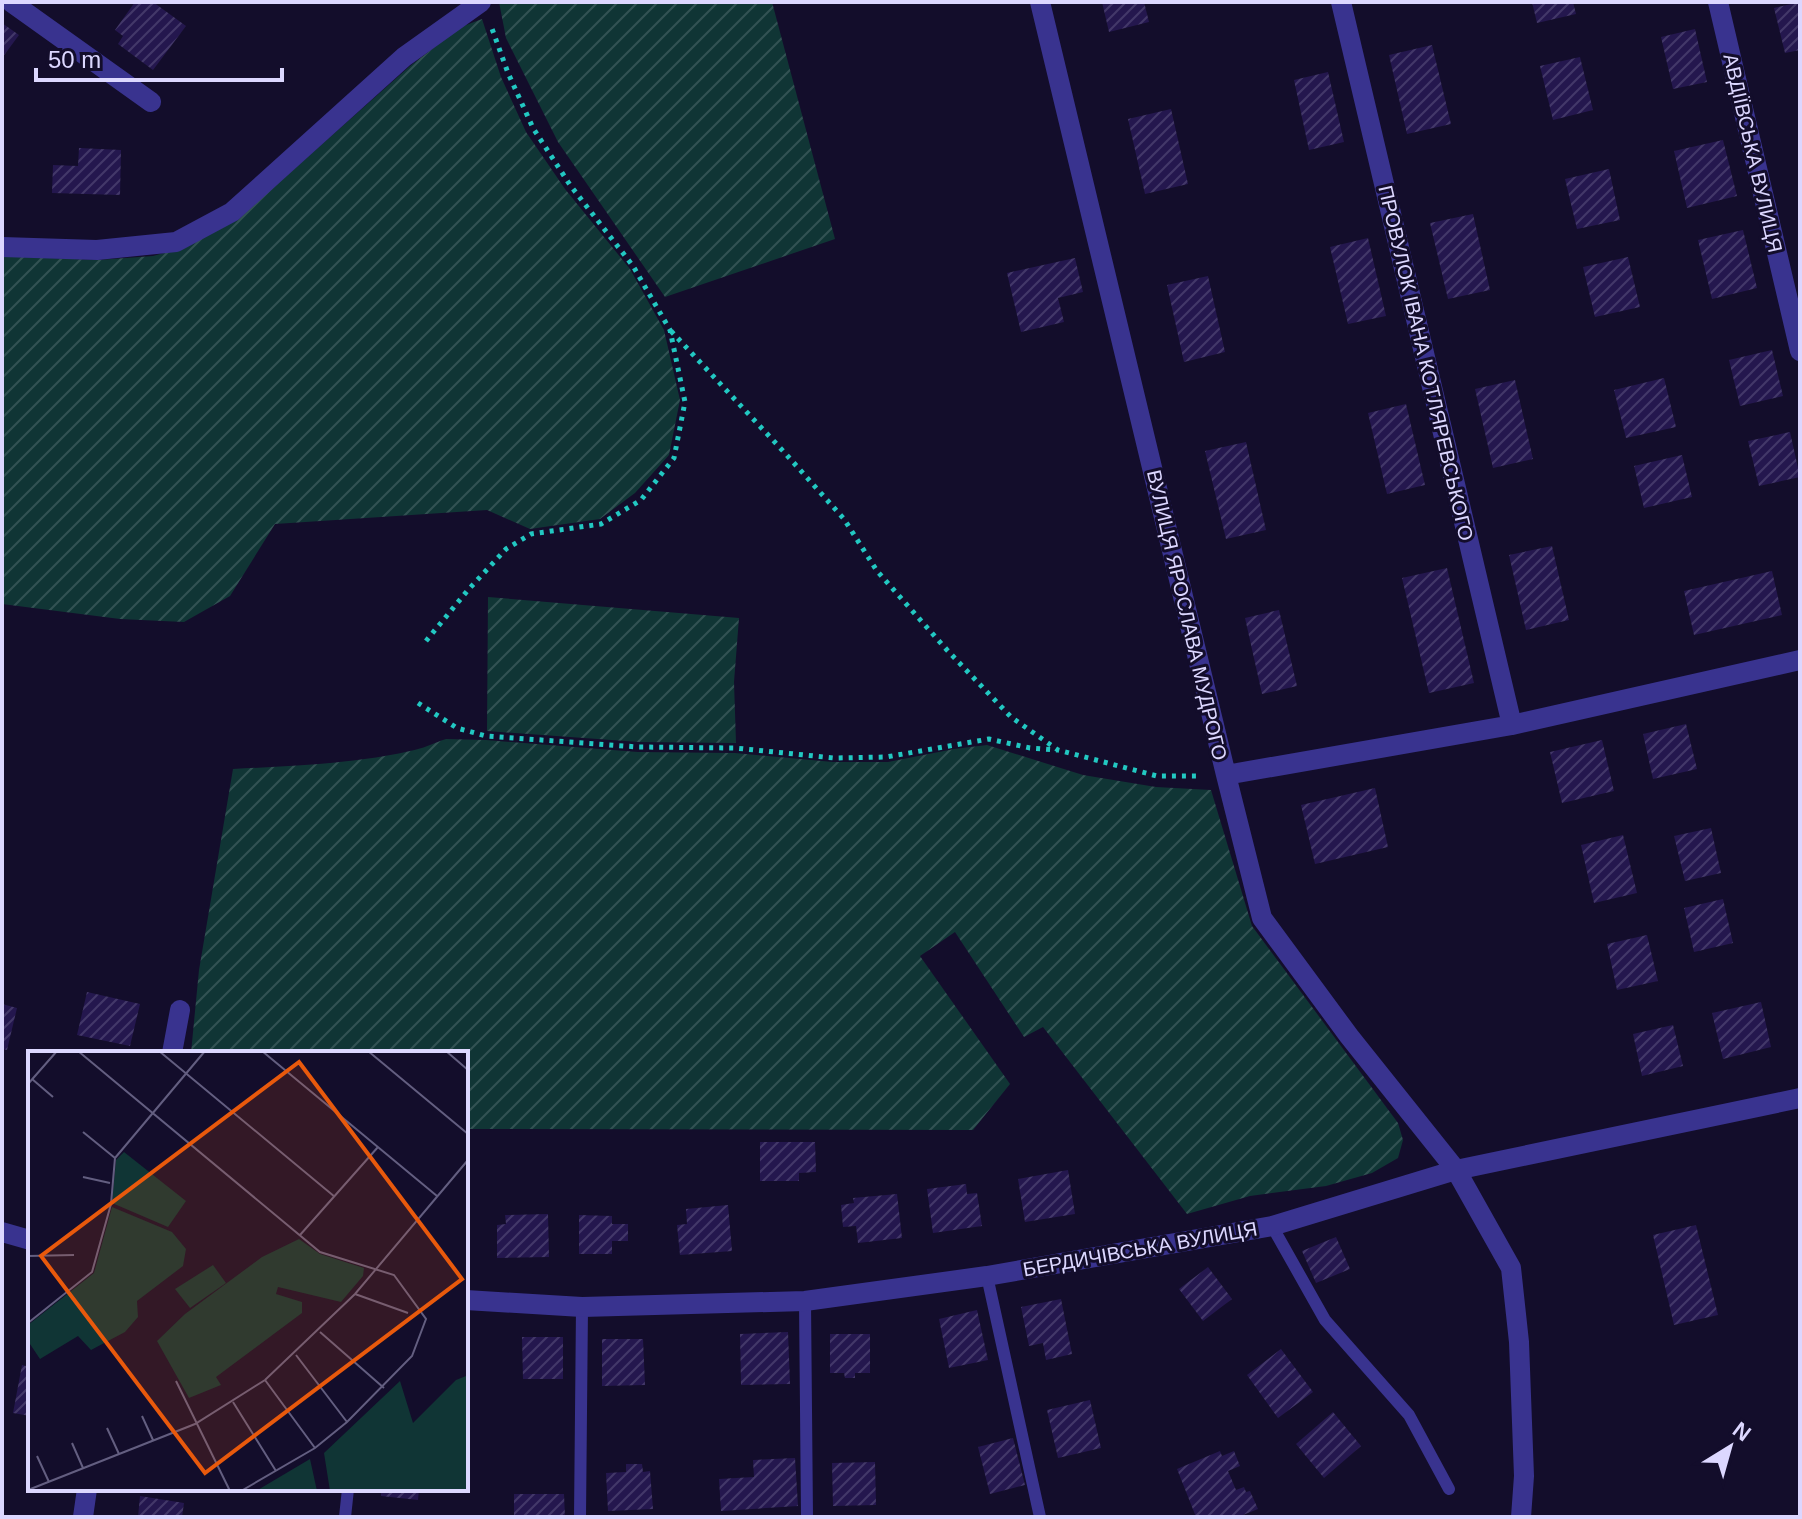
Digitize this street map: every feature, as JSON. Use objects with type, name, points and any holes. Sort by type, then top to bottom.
[{"type":"street","points":[[11,2],[151,102]]},
{"type":"street","name":"ВУЛИЦЯ ЯРОСЛАВА МУДРОГО","points":[[1040,2],[1262,918],[1349,1036],[1456,1170],[1511,1268],[1519,1342],[1524,1476],[1521,1517]]},
{"type":"street","name":"ПРОВУЛОК ІВАНА КОТЛЯРЕВСЬКОГО","points":[[1341,2],[1512,725]]},
{"type":"street","name":"АВДІЇВСЬКА ВУЛИЦЯ","points":[[1718,2],[1800,351]]},
{"type":"street","points":[[2,247],[97,250],[176,242],[232,212],[404,57],[485,10]]},
{"type":"street","points":[[1226,775],[1512,725],[1800,660]]},
{"type":"street","points":[[172,1051],[180,1010]]},
{"type":"street","name":"БЕРДИЧІВСЬКА ВУЛИЦЯ","points":[[468,1300],[582,1307],[805,1301],[987,1276],[1272,1226],[1456,1170],[1800,1098]]},
{"type":"street","points":[[2,1232],[28,1239]]},
{"type":"street","points":[[83,1517],[87,1491]]},
{"type":"lane","points":[[1272,1226],[1325,1320],[1409,1415],[1449,1489]]},
{"type":"lane","points":[[987,1276],[1040,1517]]},
{"type":"lane","points":[[805,1301],[807,1517]]},
{"type":"lane","points":[[580,1517],[582,1307]]},
{"type":"lane","points":[[345,1517],[348,1491]]},
{"type":"path","points":[[485,10],[508,73],[533,128],[570,185],[633,266],[670,330],[844,519],[877,571],[947,650],[1011,717],[1058,750]]},
{"type":"path","points":[[426,641],[506,549],[531,534],[601,524],[641,500],[674,458],[685,402],[670,330]]},
{"type":"path","points":[[418,703],[457,728],[486,736],[638,747],[735,748],[834,758],[886,757],[989,739],[1030,748],[1058,750],[1157,776],[1226,775]]},
{"type":"green space","points":[[499,2],[772,2],[835,239],[665,297],[558,142],[506,38]]},
{"type":"green space","points":[[482,19],[501,77],[526,132],[565,189],[630,269],[664,330],[680,400],[669,455],[635,493],[600,519],[530,529],[487,510],[275,524],[230,596],[184,622],[120,619],[2,604],[2,256],[98,260],[153,256],[178,249],[237,220],[410,66],[461,27]]},
{"type":"green space","points":[[488,597],[739,618],[734,682],[736,743],[639,742],[487,731]]},
{"type":"green space","points":[[446,739],[486,740],[638,752],[735,753],[833,762],[888,762],[987,745],[1083,775],[1156,787],[1211,790],[1252,926],[1398,1123],[1403,1140],[1398,1158],[1372,1173],[1326,1186],[1250,1196],[1187,1214],[1043,1027],[1024,1037],[955,932],[920,956],[1010,1084],[973,1130],[468,1129],[468,1051],[191,1051],[199,970],[233,769],[322,764],[414,750]]},
{"type":"building","points":[[135,2],[153,2],[186,26],[153,70],[118,44],[123,36],[115,30]]},
{"type":"building","points":[[1102,2],[1144,2],[1149,22],[1109,32]]},
{"type":"building","points":[[1532,2],[1573,2],[1576,14],[1537,23]]},
{"type":"building","points":[[1800,2],[1800,50],[1785,53],[1774,8]]},
{"type":"building","points":[[2,23],[19,35],[2,58]]},
{"type":"building","points":[[1695,29],[1707,82],[1673,89],[1661,37]]},
{"type":"building","points":[[1432,45],[1451,124],[1407,134],[1389,55]]},
{"type":"building","points":[[1580,57],[1593,110],[1553,120],[1540,66]]},
{"type":"building","points":[[1328,72],[1344,142],[1309,150],[1294,80]]},
{"type":"building","points":[[1171,109],[1188,184],[1145,194],[1128,119]]},
{"type":"building","points":[[1723,140],[1737,196],[1687,208],[1674,151]]},
{"type":"building","points":[[79,148],[121,150],[120,195],[52,193],[53,165],[78,166]]},
{"type":"building","points":[[1609,169],[1620,220],[1577,229],[1565,179]]},
{"type":"building","points":[[1473,214],[1490,290],[1448,299],[1430,223]]},
{"type":"building","points":[[1743,230],[1757,288],[1712,299],[1698,240]]},
{"type":"building","points":[[1368,238],[1386,316],[1348,324],[1330,247]]},
{"type":"building","points":[[1628,257],[1640,307],[1595,317],[1583,267]]},
{"type":"building","points":[[1075,258],[1083,292],[1058,298],[1064,322],[1021,332],[1007,273]]},
{"type":"building","points":[[1208,276],[1225,352],[1184,362],[1167,285]]},
{"type":"building","points":[[1772,350],[1783,396],[1740,406],[1729,360]]},
{"type":"building","points":[[1664,378],[1676,427],[1626,438],[1614,390]]},
{"type":"building","points":[[1515,380],[1533,459],[1493,468],[1475,389]]},
{"type":"building","points":[[1406,404],[1425,485],[1387,494],[1368,413]]},
{"type":"building","points":[[1790,432],[1800,477],[1759,486],[1748,441]]},
{"type":"building","points":[[1246,442],[1266,530],[1226,539],[1205,451]]},
{"type":"building","points":[[1682,455],[1692,497],[1644,508],[1634,466]]},
{"type":"building","points":[[1552,546],[1569,620],[1526,630],[1509,555]]},
{"type":"building","points":[[1447,568],[1474,683],[1429,693],[1402,578]]},
{"type":"building","points":[[1772,571],[1782,615],[1694,635],[1684,591]]},
{"type":"building","points":[[1279,610],[1297,686],[1262,694],[1245,618]]},
{"type":"building","points":[[1686,724],[1697,769],[1653,779],[1643,734]]},
{"type":"building","points":[[1602,740],[1614,791],[1562,803],[1550,752]]},
{"type":"building","points":[[1375,788],[1388,847],[1315,864],[1301,805]]},
{"type":"building","points":[[1711,828],[1721,873],[1685,881],[1674,836]]},
{"type":"building","points":[[1623,835],[1637,893],[1594,903],[1581,845]]},
{"type":"building","points":[[1723,899],[1733,943],[1694,952],[1684,908]]},
{"type":"building","points":[[1647,935],[1658,981],[1617,990],[1607,944]]},
{"type":"building","points":[[87,992],[140,1004],[130,1046],[77,1035]]},
{"type":"building","points":[[1761,1002],[1771,1047],[1723,1059],[1712,1013]]},
{"type":"building","points":[[2,1004],[17,1008],[7,1050],[2,1049]]},
{"type":"building","points":[[1673,1025],[1683,1066],[1642,1076],[1633,1034]]},
{"type":"building","points":[[760,1142],[815,1142],[816,1172],[799,1173],[799,1181],[760,1181]]},
{"type":"building","points":[[1068,1170],[1075,1214],[1025,1222],[1018,1179]]},
{"type":"building","points":[[966,1184],[967,1194],[977,1193],[982,1226],[933,1233],[927,1189]]},
{"type":"building","points":[[897,1194],[902,1238],[858,1243],[856,1226],[843,1227],[841,1205],[854,1203],[853,1198]]},
{"type":"building","points":[[728,1205],[732,1251],[680,1255],[677,1225],[687,1224],[686,1209]]},
{"type":"building","points":[[548,1214],[549,1257],[497,1258],[497,1225],[506,1224],[505,1215]]},
{"type":"building","points":[[579,1215],[612,1216],[612,1224],[628,1224],[628,1241],[612,1241],[612,1254],[579,1254]]},
{"type":"building","points":[[1696,1225],[1718,1315],[1674,1325],[1653,1235]]},
{"type":"building","points":[[1336,1237],[1350,1269],[1316,1283],[1302,1251]]},
{"type":"building","points":[[1208,1267],[1232,1299],[1203,1321],[1179,1289]]},
{"type":"building","points":[[1061,1299],[1072,1354],[1046,1360],[1043,1343],[1029,1346],[1021,1307]]},
{"type":"building","points":[[977,1310],[988,1360],[949,1368],[939,1319]]},
{"type":"building","points":[[788,1332],[790,1384],[741,1385],[740,1334]]},
{"type":"building","points":[[830,1334],[870,1334],[870,1373],[855,1373],[855,1378],[845,1378],[844,1373],[830,1373]]},
{"type":"building","points":[[522,1337],[563,1337],[563,1379],[523,1379]]},
{"type":"building","points":[[602,1339],[643,1339],[645,1385],[602,1386]]},
{"type":"building","points":[[1281,1349],[1313,1392],[1278,1418],[1247,1375]]},
{"type":"building","points":[[22,1365],[28,1366],[28,1416],[13,1413]]},
{"type":"building","points":[[1090,1400],[1101,1448],[1058,1458],[1047,1410]]},
{"type":"building","points":[[1333,1412],[1361,1446],[1324,1478],[1296,1444]]},
{"type":"building","points":[[1013,1438],[1025,1485],[990,1494],[978,1447]]},
{"type":"building","points":[[1220,1451],[1222,1456],[1234,1451],[1240,1466],[1228,1471],[1236,1490],[1244,1487],[1246,1492],[1250,1491],[1258,1509],[1238,1517],[1196,1517],[1177,1469]]},
{"type":"building","points":[[795,1458],[798,1506],[721,1511],[719,1479],[754,1477],[753,1460]]},
{"type":"building","points":[[875,1462],[876,1505],[833,1506],[832,1463]]},
{"type":"building","points":[[626,1464],[642,1464],[643,1472],[650,1471],[653,1509],[608,1511],[606,1473],[626,1472]]},
{"type":"building","points":[[381,1491],[419,1491],[418,1500],[381,1496]]},
{"type":"building","points":[[514,1494],[564,1494],[565,1517],[514,1517]]},
{"type":"building","points":[[140,1496],[184,1503],[182,1517],[138,1517]]}]
